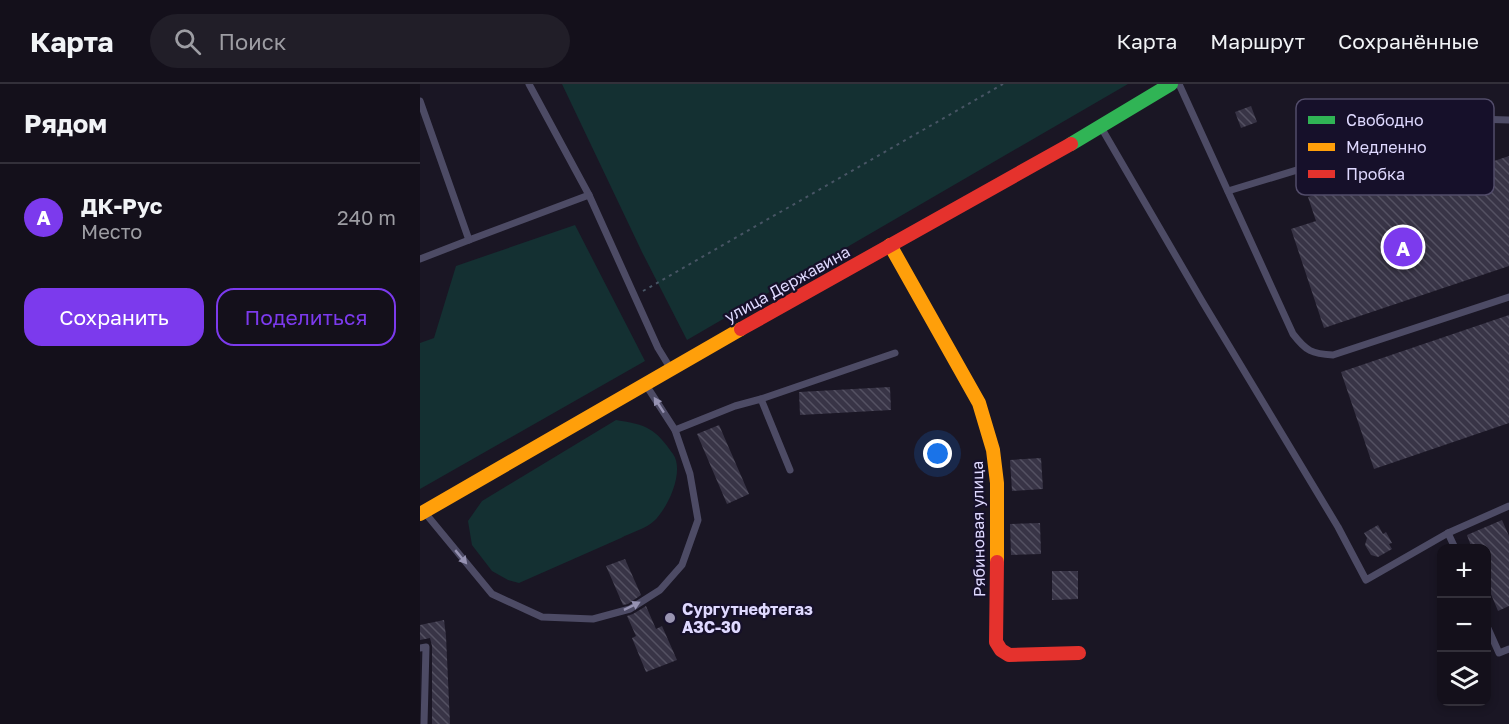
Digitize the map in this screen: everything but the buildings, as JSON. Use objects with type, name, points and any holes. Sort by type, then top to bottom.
[{"type":"main road","name":"улица Державина","points":[[422,513],[670,369],[1101,127],[1171,84]]},
{"type":"main road","name":"Рябиновая улица","points":[[890,245],[979,403],[993,450],[998,483],[996,642],[1001,650],[1009,655],[1079,653]]},
{"type":"lane","points":[[529,84],[589,195],[658,348],[670,369]]},
{"type":"lane","points":[[1179,84],[1293,334],[1303,346],[1318,354],[1333,355],[1509,297]]},
{"type":"lane","points":[[420,101],[469,240]]},
{"type":"lane","points":[[1494,120],[1509,120]]},
{"type":"lane","points":[[1101,127],[1202,301],[1338,527],[1366,580],[1448,533],[1509,507]]},
{"type":"lane","points":[[1228,191],[1296,170]]},
{"type":"lane","points":[[420,259],[589,195]]},
{"type":"lane","points":[[675,430],[735,406],[895,353]]},
{"type":"lane","points":[[422,513],[492,594],[542,617],[593,619],[630,609],[660,590],[682,565],[698,519],[690,474],[675,430],[645,384]]},
{"type":"lane","points":[[761,399],[790,470]]},
{"type":"lane","points":[[1448,533],[1453,544]]},
{"type":"lane","points":[[1491,635],[1499,653],[1509,649]]},
{"type":"lane","points":[[420,648],[426,647],[424,724]]},
{"type":"path","points":[[635,295],[1003,84]]},
{"type":"green space","points":[[562,84],[1128,84],[687,340],[642,252]]},
{"type":"green space","points":[[575,225],[645,361],[420,489],[420,343],[434,338],[456,266]]},
{"type":"green space","points":[[616,420],[649,429],[661,438],[673,454],[676,461],[676,479],[669,499],[659,515],[651,524],[643,528],[519,583],[492,571],[472,545],[468,521],[482,501]]},
{"type":"traffic: fast","points":[[1071,144],[1171,84]]},
{"type":"traffic: slow","points":[[890,245],[979,403],[993,450],[997,483],[997,562]]},
{"type":"traffic: slow","points":[[420,514],[741,329]]},
{"type":"traffic: jam","points":[[741,329],[1071,144]]},
{"type":"traffic: jam","points":[[997,562],[996,642],[1001,650],[1009,655],[1079,653]]},
{"type":"place","name":"ДК-Рус","points":[[1403,247]]},
{"type":"place","name":"Сургутнефтегаз АЗС-30","points":[[670,618]]}]
